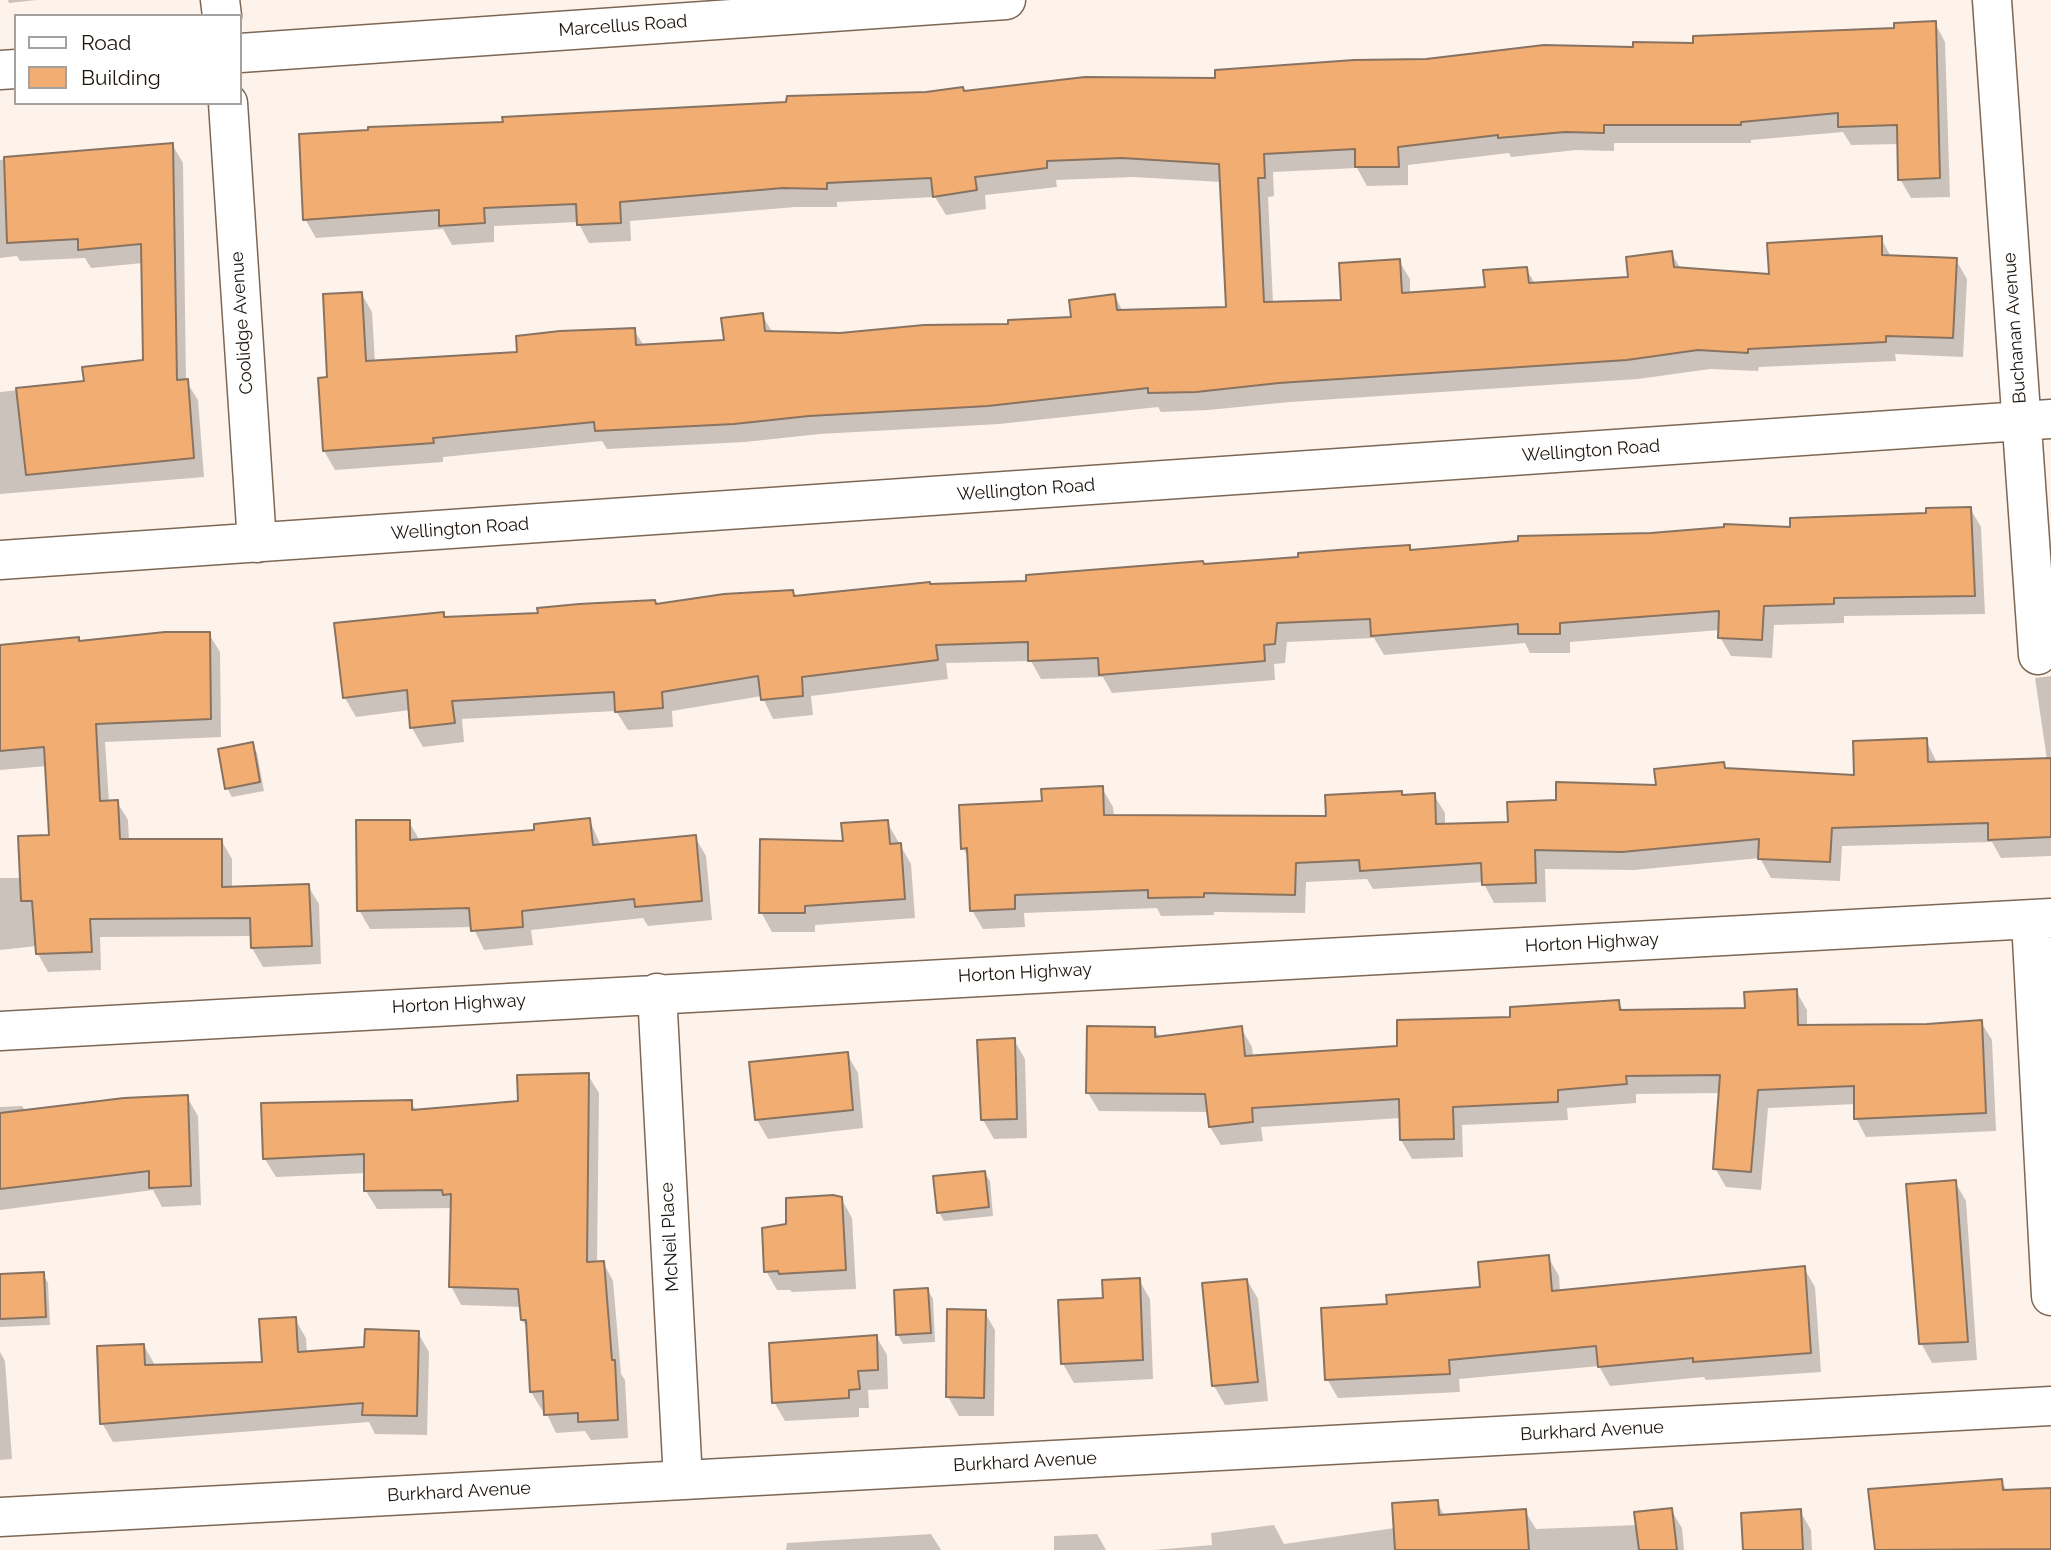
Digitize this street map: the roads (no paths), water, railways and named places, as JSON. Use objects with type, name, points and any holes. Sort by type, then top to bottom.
[{"type":"street","name":"Marcellus Road","points":[[242,53],[1006,0]]},
{"type":"street","name":"Buchanan Avenue","points":[[1992,0],[2036,420],[2038,655]]},
{"type":"street","name":"Coolidge Avenue","points":[[228,105],[257,542]]},
{"type":"street","name":"Wellington Road","points":[[0,560],[2036,420]]},
{"type":"street","name":"Horton Highway","points":[[0,1031],[2041,919]]},
{"type":"street","points":[[2041,919],[2051,1296]]},
{"type":"street","name":"McNeil Place","points":[[657,993],[683,1480]]},
{"type":"street","name":"Burkhard Avenue","points":[[0,1517],[2051,1406]]}]
